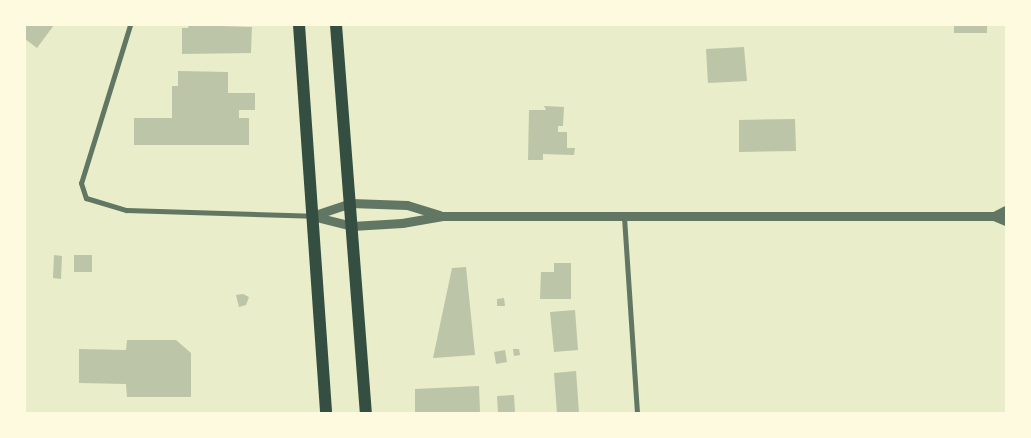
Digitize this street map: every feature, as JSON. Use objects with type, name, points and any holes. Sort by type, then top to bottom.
[{"type":"highway","points":[[299,25],[326,413]]},
{"type":"highway","points":[[336,25],[366,413]]},
{"type":"street","points":[[130,25],[81,183],[86,198],[126,210],[312,216],[352,226],[402,223],[442,216],[994,216],[1006,221]]},
{"type":"street","points":[[312,216],[351,203],[407,205],[442,216]]},
{"type":"street","points":[[994,216],[1006,210]]},
{"type":"street","points":[[624,217],[638,413]]},
{"type":"building","points":[[25,25],[54,25],[37,48],[25,39]]},
{"type":"building","points":[[189,25],[252,27],[251,53],[182,54],[182,28],[188,28]]},
{"type":"building","points":[[954,25],[987,25],[987,33],[954,33]]},
{"type":"building","points":[[744,47],[747,81],[708,83],[706,49]]},
{"type":"building","points":[[178,71],[228,72],[228,93],[255,93],[255,110],[239,110],[239,118],[249,118],[249,145],[134,145],[134,118],[172,118],[172,86],[178,86]]},
{"type":"building","points":[[544,106],[564,107],[563,126],[558,126],[558,132],[567,132],[567,148],[575,148],[574,155],[543,154],[543,160],[528,160],[529,110],[546,110]]},
{"type":"building","points":[[795,119],[796,151],[739,152],[739,120]]},
{"type":"building","points":[[54,255],[62,256],[61,279],[53,278]]},
{"type":"building","points":[[74,255],[92,255],[92,272],[74,272]]},
{"type":"building","points":[[554,263],[571,263],[571,299],[540,299],[541,272],[554,272]]},
{"type":"building","points":[[466,267],[475,355],[433,358],[452,268]]},
{"type":"building","points":[[243,294],[249,297],[246,305],[239,307],[236,295]]},
{"type":"building","points":[[504,298],[505,306],[497,306],[497,299]]},
{"type":"building","points":[[575,310],[578,350],[554,352],[550,312]]},
{"type":"building","points":[[127,340],[176,340],[191,353],[191,397],[127,397],[126,384],[79,383],[79,349],[126,350]]},
{"type":"building","points":[[513,349],[519,349],[520,355],[514,356]]},
{"type":"building","points":[[505,350],[507,362],[496,364],[494,352]]},
{"type":"building","points":[[576,371],[579,413],[557,413],[554,373]]},
{"type":"building","points":[[479,386],[480,412],[415,413],[415,389]]},
{"type":"building","points":[[514,395],[515,413],[498,413],[497,396]]}]
